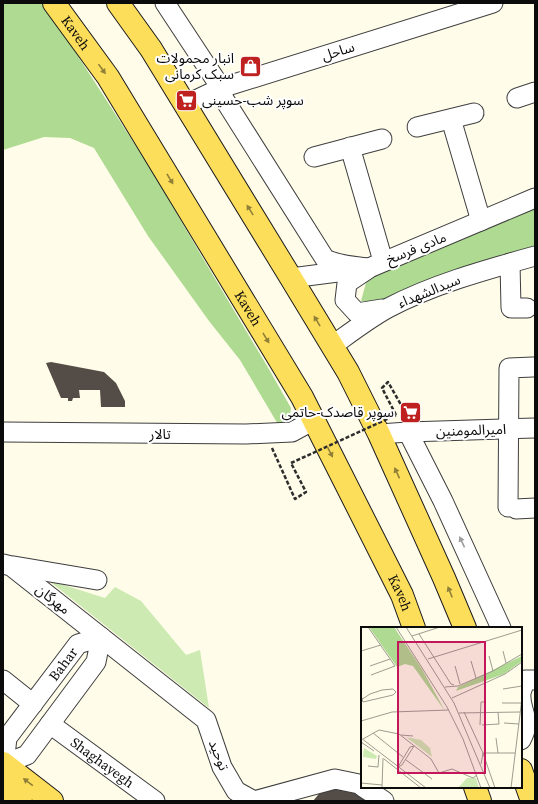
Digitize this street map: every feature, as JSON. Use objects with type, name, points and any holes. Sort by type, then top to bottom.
[{"type":"main road","name":"Kaveh","points":[[54,3],[108,77],[298,390],[402,595],[414,627]]},
{"type":"main road","points":[[118,3],[151,49],[348,372],[379,434],[465,627]]},
{"type":"main road","points":[[4,764],[52,801]]},
{"type":"main road","points":[[522,773],[532,801]]},
{"type":"main road","points":[[3,787],[21,801]]},
{"type":"main road","points":[[475,788],[480,801]]},
{"type":"street","points":[[165,3],[221,88],[224,99],[325,259],[341,265],[376,264]]},
{"type":"street","name":"ساحل","points":[[185,105],[221,88],[493,3]]},
{"type":"street","points":[[517,98],[535,92]]},
{"type":"street","points":[[417,127],[474,113]]},
{"type":"street","points":[[451,119],[481,221]]},
{"type":"street","points":[[314,157],[382,139]]},
{"type":"street","points":[[350,147],[376,264]]},
{"type":"street","name":"مادی فرسخ","points":[[291,278],[376,264],[457,232],[535,198]]},
{"type":"street","name":"سیدالشهداء","points":[[332,346],[387,308],[424,291],[474,273],[535,256]]},
{"type":"street","points":[[510,263],[511,308],[527,308]]},
{"type":"street","points":[[376,264],[347,283],[345,300],[357,313],[387,308]]},
{"type":"street","points":[[533,367],[509,368],[508,429],[512,508],[535,508]]},
{"type":"street","name":"تالار","points":[[3,432],[292,432],[314,420]]},
{"type":"street","name":"امیرالمومنین","points":[[379,434],[535,428]]},
{"type":"street","points":[[412,432],[502,627]]},
{"type":"street","points":[[7,565],[97,580]]},
{"type":"street","name":"مهرگان","points":[[7,565],[101,637]]},
{"type":"street","name":"Bahar","points":[[101,637],[96,662],[50,724],[26,755],[4,764],[7,738],[78,644],[101,637]]},
{"type":"street","name":"توحید","points":[[101,637],[206,720],[222,767],[236,791],[254,801],[335,779],[361,786]]},
{"type":"street","points":[[527,677],[535,709]]},
{"type":"street","points":[[522,690],[527,677]]},
{"type":"street","points":[[3,680],[33,704]]},
{"type":"street","points":[[522,702],[526,714],[526,731],[522,738]]},
{"type":"street","name":"Shaghayegh","points":[[50,724],[155,801]]},
{"type":"street","name":"توحید","points":[[364,788],[384,801]]},
{"type":"path","points":[[265,433],[295,498],[306,492],[291,464],[396,415],[382,388],[388,382],[412,432]]},
{"type":"green space","points":[[3,3],[42,3],[150,168],[270,371],[291,408],[289,423],[279,426],[240,360],[209,321],[148,236],[94,148],[70,138],[44,137],[3,150]]},
{"type":"green space","points":[[535,208],[535,248],[381,302],[361,301],[367,279]]},
{"type":"green space","points":[[48,580],[105,598],[115,587],[141,601],[186,655],[200,650],[209,708]]},
{"type":"building","points":[[51,362],[104,372],[116,383],[125,401],[125,407],[101,407],[100,390],[79,390],[80,398],[73,398],[72,401],[68,401],[68,398],[61,398],[46,363]]},
{"type":"building","points":[[327,784],[346,785],[368,801],[313,801]]},
{"type":"place","name":"انبار محمولات سبک کرمانی","points":[[250,66]]},
{"type":"place","name":"سوپر شب-حسینی","points":[[187,100]]},
{"type":"place","name":"سوپر قاصدک-حاتمی","points":[[410,412]]}]
